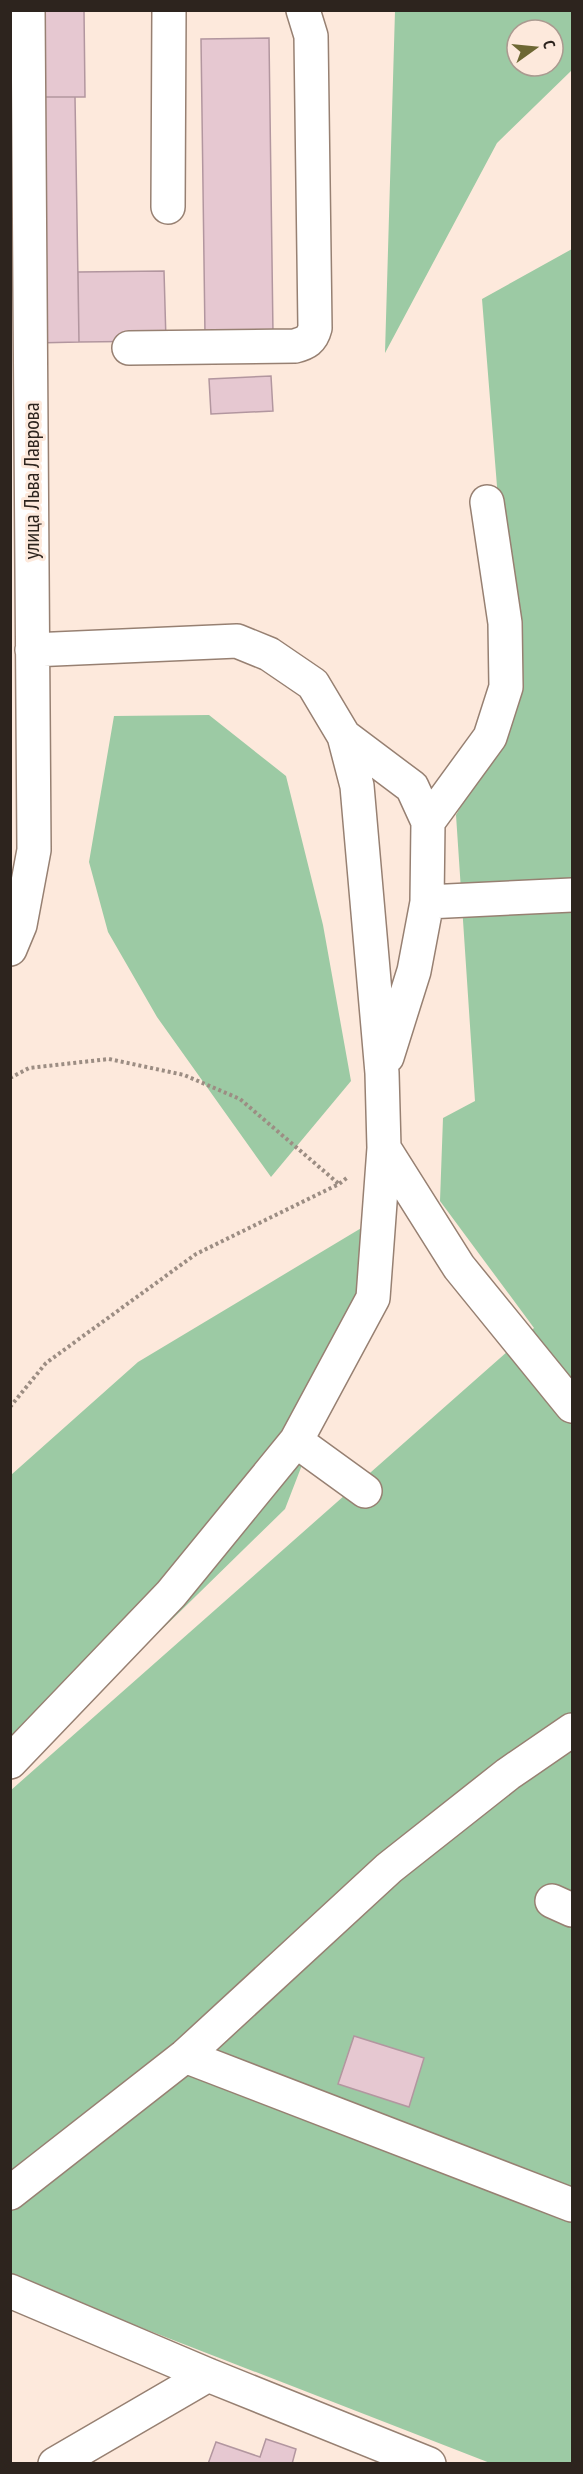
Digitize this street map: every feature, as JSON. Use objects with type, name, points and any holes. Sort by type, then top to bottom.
[{"type":"street","name":"улица Льва Лаврова","points":[[10,950],[20,925],[32,650],[21,609],[20,169],[28,10]]},
{"type":"street","points":[[168,207],[169,10]]},
{"type":"street","points":[[129,348],[295,346],[304,344],[312,337],[315,328],[311,36],[303,10]]},
{"type":"street","points":[[428,822],[490,737],[506,687],[505,623],[487,502]]},
{"type":"street","points":[[10,1762],[171,1594],[296,1441],[373,1298],[384,1148],[382,1073],[357,786],[344,736],[313,684],[269,654],[237,641],[32,650]]},
{"type":"street","points":[[344,736],[412,787],[428,822],[427,902],[414,971],[382,1073]]},
{"type":"street","points":[[427,902],[573,896]]},
{"type":"street","points":[[384,1148],[459,1267],[573,1406]]},
{"type":"street","points":[[296,1441],[365,1491]]},
{"type":"street","points":[[10,2193],[185,2056],[389,1868],[508,1774],[573,1730]]},
{"type":"street","points":[[185,2056],[573,2205]]},
{"type":"street","points":[[10,2291],[208,2375],[429,2463]]},
{"type":"street","points":[[55,2463],[208,2375]]},
{"type":"path","points":[[10,1078],[29,1068],[109,1059],[184,1075],[240,1099],[339,1184]]},
{"type":"path","points":[[10,1407],[46,1364],[196,1254],[339,1184],[384,1148]]},
{"type":"green space","points":[[395,11],[572,11],[572,70],[565,77],[565,18],[505,18],[505,78],[564,78],[497,143],[385,353]]},
{"type":"green space","points":[[572,249],[572,2463],[490,2463],[11,2277],[10,1791],[534,1328],[440,1201],[443,1118],[475,1101],[456,815],[515,711],[482,299]]},
{"type":"green space","points":[[209,715],[286,776],[323,925],[351,1081],[271,1177],[157,1017],[108,932],[89,862],[114,716]]},
{"type":"green space","points":[[363,1227],[358,1320],[285,1509],[11,1777],[11,1475],[138,1362]]},
{"type":"building","points":[[30,10],[84,10],[85,97],[32,97]]},
{"type":"building","points":[[269,38],[273,334],[205,335],[201,39]]},
{"type":"building","points":[[32,97],[75,97],[79,342],[35,343]]},
{"type":"building","points":[[164,271],[166,341],[79,342],[78,272]]},
{"type":"building","points":[[271,376],[273,411],[211,414],[209,379]]},
{"type":"building","points":[[354,2036],[424,2058],[409,2107],[338,2084]]},
{"type":"building","points":[[266,2439],[296,2449],[292,2464],[208,2464],[216,2442],[260,2457]]}]
